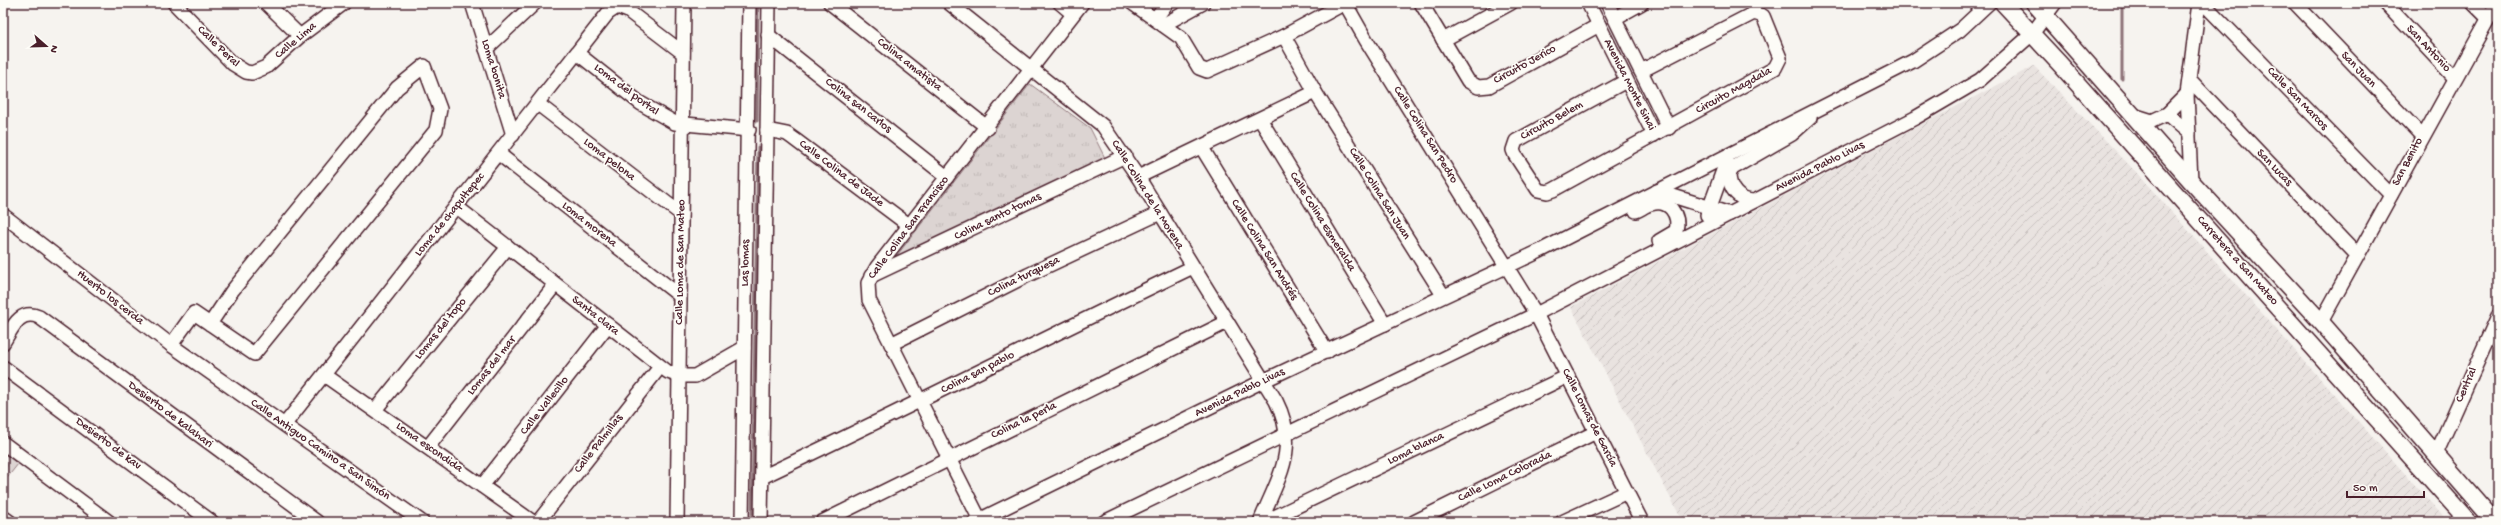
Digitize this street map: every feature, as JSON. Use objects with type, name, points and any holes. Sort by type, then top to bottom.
[{"type":"main road","name":"Carretera a San Mateo","points":[[2003,3],[2269,297],[2362,404],[2469,522]]},
{"type":"main road","name":"Carretera a San Mateo","points":[[2034,3],[2050,9],[2133,115],[2191,181],[2321,322],[2495,522]]},
{"type":"main road","points":[[2269,297],[2306,326],[2312,327],[2321,322]]},
{"type":"main road","points":[[2321,322],[2320,333],[2325,351],[2357,392],[2362,404]]},
{"type":"street","name":"Calle Peral","points":[[174,3],[233,64],[246,72]]},
{"type":"street","points":[[266,3],[300,36]]},
{"type":"street","name":"Calle Lima","points":[[246,72],[252,73],[266,67],[300,36],[344,3]]},
{"type":"street","name":"Loma bonita","points":[[472,3],[513,135]]},
{"type":"street","points":[[486,49],[535,3]]},
{"type":"street","name":"Calle Loma de San Mateo","points":[[677,522],[681,214],[684,126],[684,3]]},
{"type":"street","name":"Las lomas","points":[[742,522],[749,130],[749,3]]},
{"type":"street","name":"Las lomas","points":[[762,522],[768,130],[768,3]]},
{"type":"street","name":"Colina amatista","points":[[830,3],[988,128]]},
{"type":"street","name":"Calle Colina de la Morena","points":[[949,3],[1103,126],[1125,156],[1263,381],[1282,414],[1288,434]]},
{"type":"street","points":[[1060,3],[1074,14]]},
{"type":"street","name":"Calle Colina San Francisco","points":[[977,521],[869,300],[867,291],[870,277],[947,177],[988,128],[1082,3]]},
{"type":"street","points":[[1132,3],[1181,38],[1199,68],[1207,71],[1284,36],[1345,3]]},
{"type":"street","points":[[1159,22],[1168,3]]},
{"type":"street","points":[[1159,22],[1203,3]]},
{"type":"street","name":"Calle Colina San Pedro","points":[[1345,3],[1366,40],[1536,314]]},
{"type":"street","name":"Circuito Jerico","points":[[1421,3],[1468,81],[1483,88],[1599,25]]},
{"type":"street","points":[[1443,40],[1511,3]]},
{"type":"street","name":"Avenida Monte Sinai","points":[[1588,3],[1654,135],[1669,128],[1607,3]]},
{"type":"street","points":[[1614,18],[1642,3]]},
{"type":"street","points":[[1603,218],[1913,61],[1960,30],[1989,3]]},
{"type":"street","points":[[2191,181],[2187,94],[2190,80],[2198,3]]},
{"type":"street","name":"Calle San Marcos","points":[[2203,3],[2391,195]]},
{"type":"street","name":"San Juan","points":[[2295,3],[2422,136]]},
{"type":"street","name":"San Antonio","points":[[2385,3],[2454,77]]},
{"type":"street","points":[[2473,3],[2488,18]]},
{"type":"street","name":"San Benito","points":[[2321,322],[2454,77],[2497,3]]},
{"type":"street","points":[[618,5],[683,53]]},
{"type":"street","name":"Loma de chapultepec","points":[[285,424],[499,154],[608,13],[618,5]]},
{"type":"street","name":"Avenida Pablo Livas","points":[[1536,314],[1915,118],[1980,80],[2032,34],[2050,9]]},
{"type":"street","name":"Circuito Magdala","points":[[1641,71],[1754,13],[1763,16],[1780,58],[1778,66],[1669,128]]},
{"type":"street","name":"Colina san carlos","points":[[768,35],[947,177]]},
{"type":"street","name":"Calle Colina San Juan","points":[[1284,36],[1315,92],[1443,295]]},
{"type":"street","name":"Loma del portal","points":[[577,53],[654,113],[684,126],[749,130]]},
{"type":"street","points":[[171,345],[194,313],[210,324],[254,354],[436,130],[440,109],[424,66],[397,88],[232,291],[210,324]]},
{"type":"street","name":"San Lucas","points":[[2190,80],[2357,255]]},
{"type":"street","name":"Circuito Belem","points":[[1626,81],[1522,137],[1514,145],[1515,155],[1534,187],[1547,192],[1654,135]]},
{"type":"street","points":[[1138,177],[1202,148],[1315,92]]},
{"type":"street","points":[[2133,115],[2143,120],[2152,121],[2167,114],[2187,94]]},
{"type":"street","name":"Loma pelona","points":[[538,104],[681,214]]},
{"type":"street","points":[[1754,201],[1745,201],[1735,192],[1729,180],[1729,174],[1733,168],[1792,134],[1825,106]]},
{"type":"street","points":[[2167,114],[2189,133]]},
{"type":"street","name":"Calle Colina Esmeralda","points":[[1260,119],[1385,324]]},
{"type":"street","name":"Calle Colina de Jade","points":[[768,130],[787,134],[910,226]]},
{"type":"street","name":"Calle Colina San Andrés","points":[[1202,148],[1327,352]]},
{"type":"street","name":"Loma morena","points":[[499,154],[680,296]]},
{"type":"street","points":[[1705,227],[1709,206],[1729,154]]},
{"type":"street","name":"Colina santo tomas","points":[[870,277],[1125,156]]},
{"type":"street","points":[[1657,191],[1709,206],[1730,214]]},
{"type":"street","points":[[1603,218],[1615,222],[1651,204],[1666,205],[1672,209],[1678,219],[1676,231],[1642,250],[1640,260]]},
{"type":"street","name":"Santa clara","points":[[457,207],[660,367],[679,376]]},
{"type":"street","name":"Colina turquesa","points":[[891,344],[1028,274],[1160,214]]},
{"type":"street","name":"Huerto los cerda","points":[[3,215],[171,345],[218,379]]},
{"type":"street","name":"Avenida Pablo Livas","points":[[977,521],[1263,381],[1327,352],[1443,295],[1538,252],[1603,218]]},
{"type":"street","name":"Lomas del topo","points":[[375,410],[508,247]]},
{"type":"street","name":"Colina san pablo","points":[[762,477],[919,403],[1049,336],[1193,267]]},
{"type":"street","name":"Lomas del mar","points":[[428,447],[555,285]]},
{"type":"street","name":"Desierto de kalahari","points":[[3,343],[22,316],[27,314],[40,317],[317,522]]},
{"type":"street","points":[[1104,522],[1536,314]]},
{"type":"street","name":"Calle Lomas de García","points":[[1536,314],[1642,522]]},
{"type":"street","name":"Central","points":[[2436,454],[2498,316]]},
{"type":"street","name":"Colina la perla","points":[[822,522],[1227,322]]},
{"type":"street","name":"Calle Vallecillo","points":[[482,486],[608,326]]},
{"type":"street","points":[[679,376],[695,376],[744,348]]},
{"type":"street","name":"Desierto de kav","points":[[3,367],[212,522]]},
{"type":"street","name":"Calle Palmillas","points":[[538,522],[660,367]]},
{"type":"street","name":"Loma escondida","points":[[324,375],[533,522]]},
{"type":"street","name":"Loma blanca","points":[[1264,522],[1568,376]]},
{"type":"street","name":"Calle Antiguo Camino a San Simón","points":[[218,379],[285,424],[422,522]]},
{"type":"street","name":"Calle Loma Colorada","points":[[1414,522],[1596,432]]},
{"type":"street","points":[[1260,522],[1284,463],[1288,434]]},
{"type":"street","points":[[3,443],[109,522]]},
{"type":"street","points":[[1562,522],[1627,492]]},
{"type":"street","points":[[3,517],[10,522]]},
{"type":"shaded area","points":[[2034,66],[2136,172],[2448,522],[1683,522],[1571,307]]},
{"type":"green space","points":[[1030,84],[1090,128],[1106,160],[891,263]]},
{"type":"green space","points":[[3,452],[18,464],[3,483]]},
{"type":"waterway","points":[[757,121],[758,3]]},
{"type":"waterway","points":[[2122,3],[2122,79]]},
{"type":"waterway","points":[[752,522],[758,147]]}]
